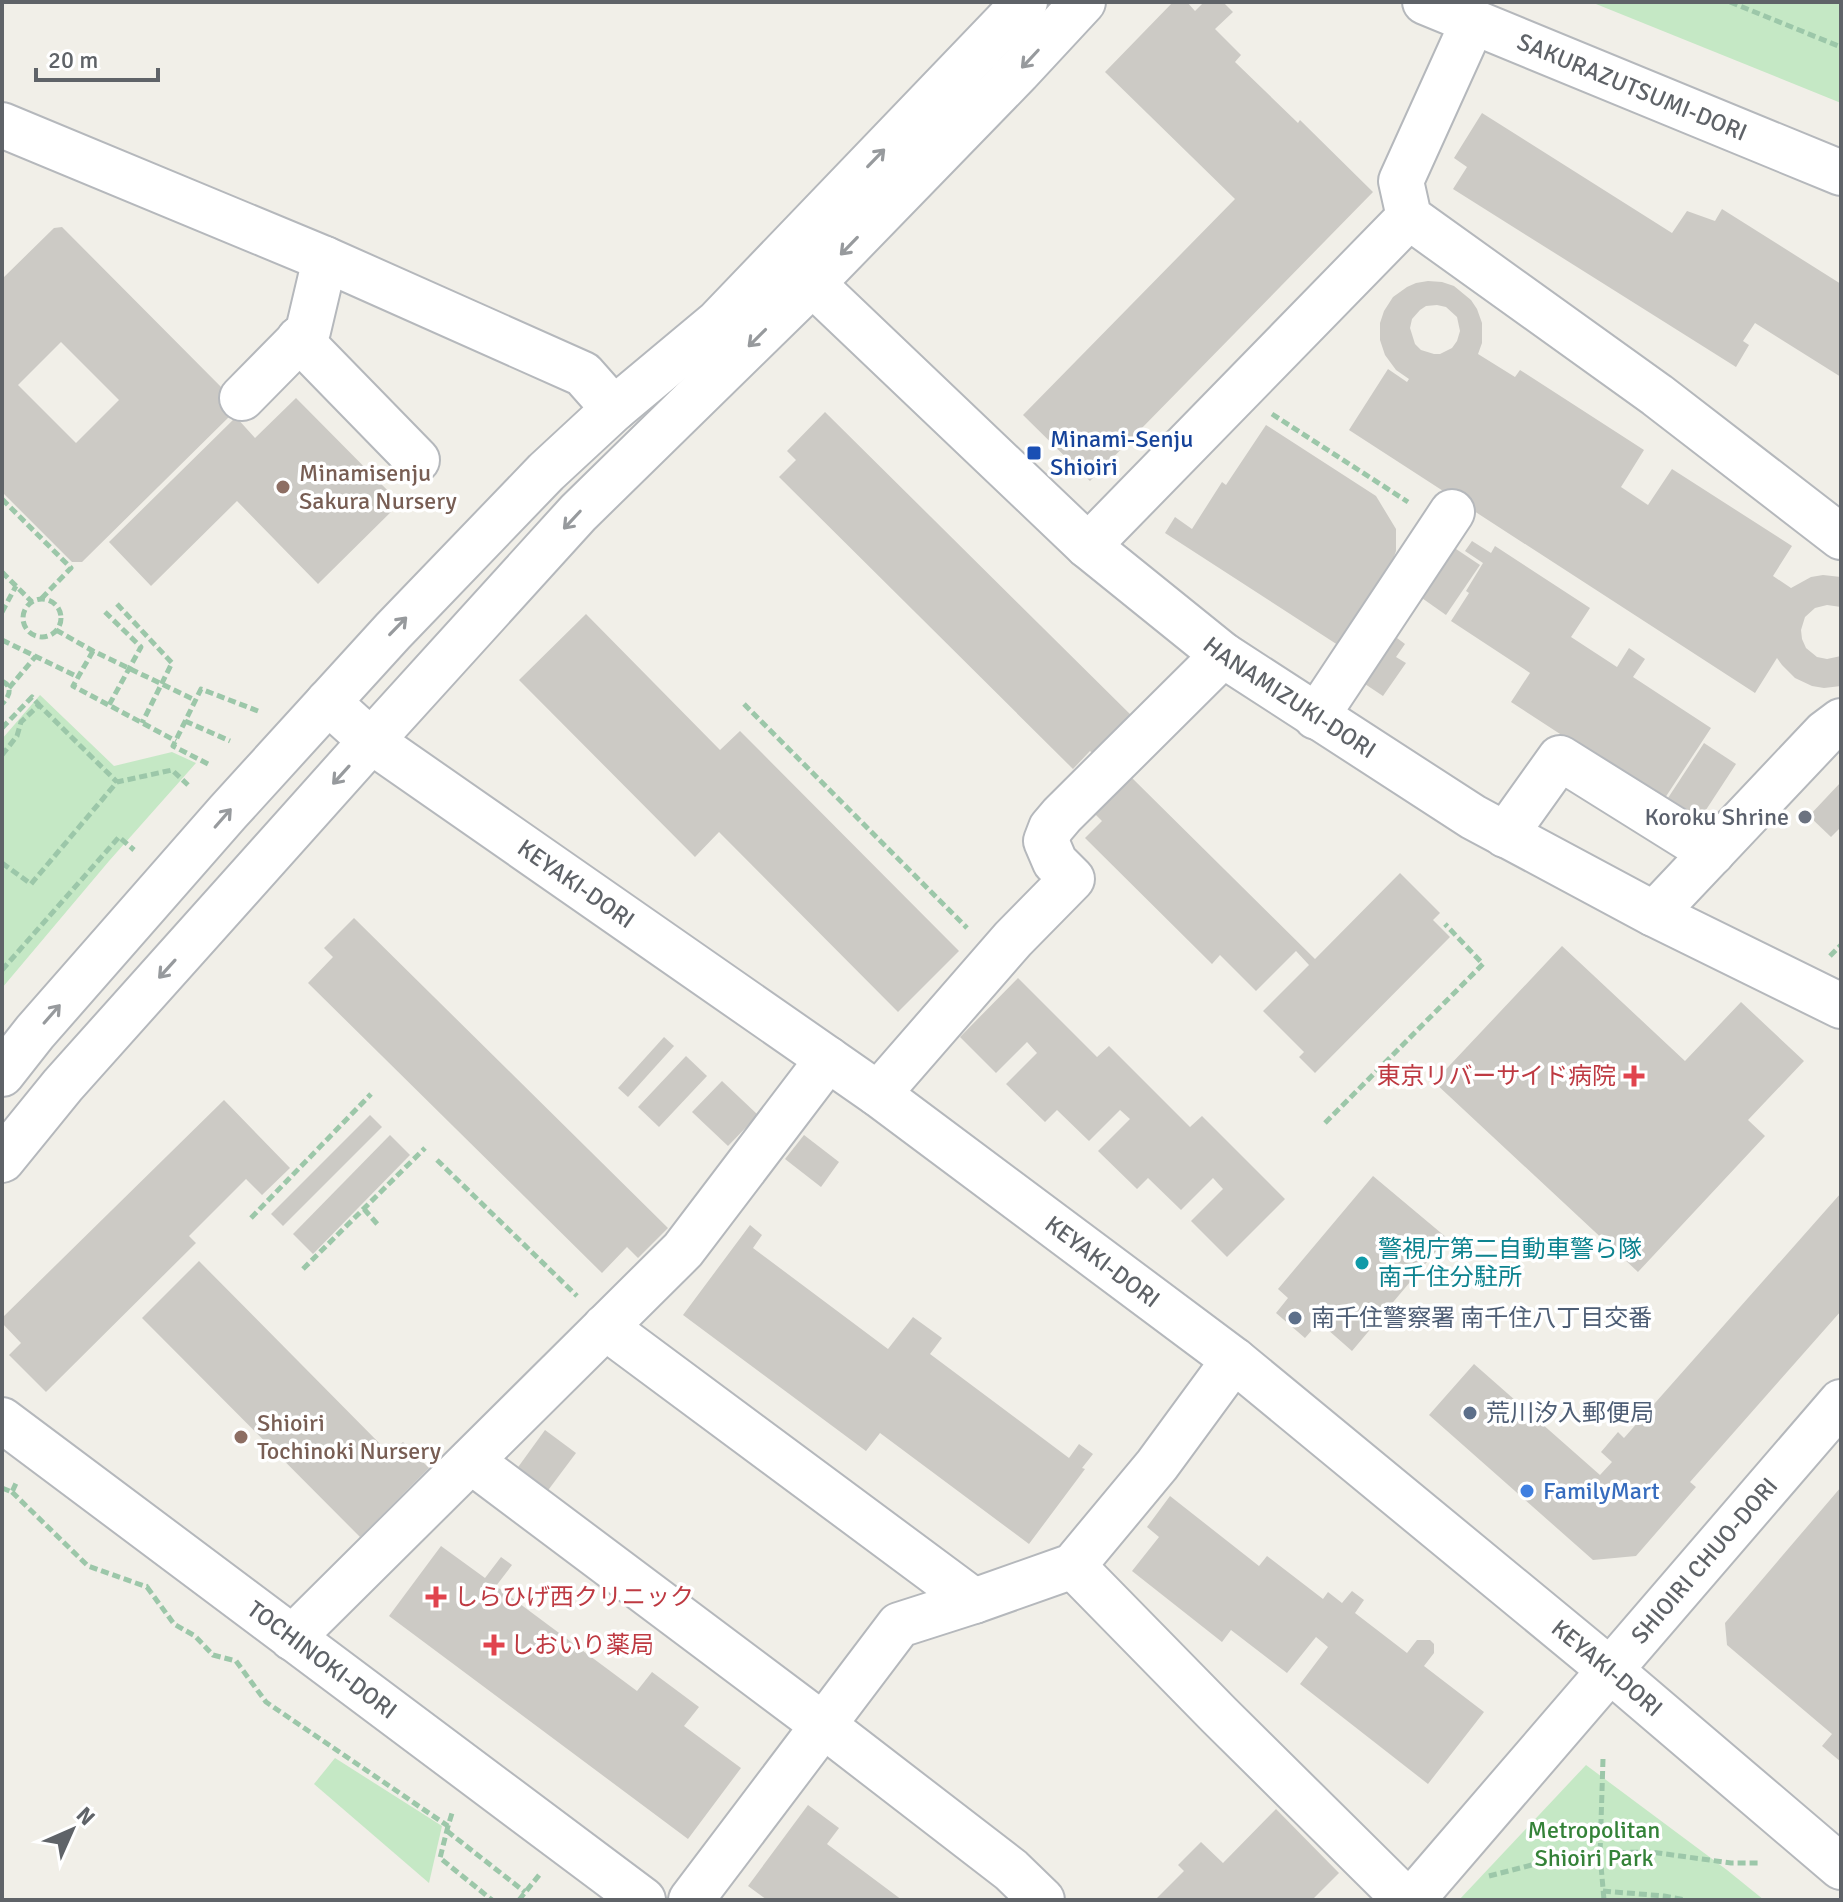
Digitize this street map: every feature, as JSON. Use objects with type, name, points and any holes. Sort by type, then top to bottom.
[{"type":"street","points":[[2,1160],[63,1085],[798,269],[1025,2]]},
{"type":"street","points":[[2,1074],[328,702],[535,483],[614,409],[717,323],[798,269],[1018,72],[1083,2]]},
{"type":"street","name":"SAKURAZUTSUMI-DORI","points":[[1425,2],[1841,173]]},
{"type":"street","points":[[1473,22],[1401,181],[1409,217],[1657,395],[1841,537]]},
{"type":"street","points":[[2,125],[325,259],[583,374],[614,409]]},
{"type":"street","points":[[1088,546],[1409,217]]},
{"type":"street","points":[[242,398],[308,331],[325,259]]},
{"type":"street","name":"HANAMIZUKI-DORI","points":[[798,269],[1088,546],[1223,655],[1473,817],[1654,914],[1841,1006]]},
{"type":"street","points":[[299,339],[417,460]]},
{"type":"street","points":[[1316,717],[1448,519]]},
{"type":"street","points":[[878,1094],[1013,939],[1072,879],[1055,862],[1046,841],[1051,828],[1223,655]]},
{"type":"street","name":"KEYAKI-DORI","points":[[328,702],[371,741],[878,1094],[1234,1360],[1610,1670],[1841,1867]]},
{"type":"street","points":[[1654,914],[1825,733],[1841,721]]},
{"type":"street","points":[[1505,835],[1560,758],[1712,853]]},
{"type":"street","points":[[292,1638],[683,1250],[828,1059]]},
{"type":"street","points":[[605,1327],[974,1601]]},
{"type":"street","points":[[691,1900],[899,1625],[1073,1566],[1157,1465],[1234,1360]]},
{"type":"street","name":"SHIOIRI CHUO-DORI","points":[[1409,1900],[1841,1402]]},
{"type":"street","name":"TOCHINOKI-DORI","points":[[2,1420],[292,1638],[615,1892]]},
{"type":"street","points":[[471,1461],[823,1725],[1011,1870],[1042,1900]]},
{"type":"street","points":[[1073,1566],[1219,1715],[1409,1900]]},
{"type":"path","points":[[1730,2],[1841,47]]},
{"type":"path","points":[[1238,392],[1448,519]]},
{"type":"path","points":[[2,499],[71,568],[41,599],[25,609],[25,627],[34,636],[44,637],[56,630],[60,612],[53,603],[41,599]]},
{"type":"path","points":[[2,572],[32,602]]},
{"type":"path","points":[[2,612],[16,586]]},
{"type":"path","points":[[117,604],[172,663],[142,723]]},
{"type":"path","points":[[105,612],[141,647],[109,705]]},
{"type":"path","points":[[56,630],[195,700]]},
{"type":"path","points":[[3,643],[78,677]]},
{"type":"path","points":[[93,651],[73,686],[176,741]]},
{"type":"path","points":[[9,688],[36,656]]},
{"type":"path","points":[[2,681],[9,688],[9,697],[2,704]]},
{"type":"path","points":[[208,764],[173,746],[201,689],[258,711]]},
{"type":"path","points":[[2,728],[32,697],[117,782]]},
{"type":"path","points":[[744,704],[973,934]]},
{"type":"path","points":[[2,755],[17,736],[21,722],[39,705]]},
{"type":"path","points":[[185,721],[230,741]]},
{"type":"path","points":[[2,863],[31,884],[117,782],[172,770],[188,785]]},
{"type":"path","points":[[2,970],[119,837],[134,850]]},
{"type":"path","points":[[1325,1123],[1483,964],[1445,924]]},
{"type":"path","points":[[251,1218],[371,1094]]},
{"type":"path","points":[[303,1269],[425,1148]]},
{"type":"path","points":[[437,1160],[605,1327]]},
{"type":"path","points":[[364,1209],[379,1226]]},
{"type":"path","points":[[12,1492],[20,1476]]},
{"type":"path","points":[[2,1488],[12,1492],[88,1566],[147,1587],[174,1624],[195,1636],[213,1655],[236,1661],[266,1702],[448,1828],[525,1892]]},
{"type":"path","points":[[147,1587],[156,1576]]},
{"type":"path","points":[[1603,1759],[1600,1854],[1604,1900]]},
{"type":"path","points":[[456,1803],[440,1858],[492,1900]]},
{"type":"path","points":[[1487,1877],[1591,1853],[1651,1852],[1731,1863],[1760,1863]]},
{"type":"path","points":[[519,1900],[540,1873]]},
{"type":"path","points":[[1603,1891],[1685,1900]]},
{"type":"green space","points":[[1591,2],[1841,2],[1841,103]]},
{"type":"green space","points":[[40,695],[114,766],[172,752],[196,763],[2,988],[2,739]]},
{"type":"green space","points":[[335,1758],[442,1826],[429,1883],[314,1784]]},
{"type":"green space","name":"Metropolitan Shioiri Park","points":[[1586,1765],[1727,1870],[1764,1900],[1459,1900]]},
{"type":"building","points":[[1173,2],[1187,2],[1195,11],[1204,2],[1223,2],[1233,12],[1215,29],[1241,55],[1235,62],[1373,192],[1090,481],[1023,415],[1235,199],[1105,72]]},
{"type":"building","points":[[1482,113],[1672,233],[1687,211],[1715,221],[1722,209],[1841,284],[1841,377],[1755,323],[1743,341],[1749,345],[1736,367],[1453,189],[1467,167],[1454,158]]},
{"type":"building","points":[[62,227],[234,400],[234,412],[82,562],[72,562],[2,492],[2,279],[54,228]],"holes":[[[61,342],[119,400],[76,443],[18,385]]]},
{"type":"building","points":[[1442,282],[1454,286],[1471,300],[1482,323],[1482,343],[1478,354],[1515,377],[1520,370],[1644,450],[1621,487],[1648,505],[1672,469],[1792,546],[1773,576],[1791,588],[1811,577],[1841,577],[1841,607],[1827,605],[1815,608],[1805,617],[1801,630],[1806,648],[1817,657],[1827,659],[1841,656],[1841,686],[1812,686],[1795,678],[1777,658],[1755,693],[1349,430],[1388,369],[1407,382],[1409,379],[1396,370],[1385,355],[1380,340],[1380,323],[1393,297],[1416,283]],"holes":[[[1426,306],[1446,307],[1457,317],[1460,331],[1457,341],[1452,348],[1440,354],[1421,350],[1415,344],[1410,328],[1412,319]]]},
{"type":"building","points":[[296,398],[400,503],[318,584],[237,501],[151,586],[109,542],[236,417],[255,438]]},
{"type":"building","points":[[825,412],[1138,722],[1100,760],[1090,751],[1073,769],[779,477],[796,460],[787,451]]},
{"type":"building","points":[[1266,425],[1376,496],[1396,529],[1396,551],[1388,574],[1341,647],[1165,533],[1175,517],[1192,529],[1222,482],[1226,485]]},
{"type":"building","points":[[1472,541],[1491,553],[1495,546],[1590,608],[1571,637],[1617,667],[1629,648],[1645,659],[1633,677],[1711,728],[1663,801],[1511,702],[1530,673],[1451,621],[1483,563],[1465,551]]},
{"type":"building","points":[[1453,547],[1480,565],[1446,615],[1419,596]]},
{"type":"building","points":[[586,614],[720,750],[740,731],[959,951],[898,1012],[719,832],[695,857],[519,680]]},
{"type":"building","points":[[1393,635],[1405,644],[1396,657],[1406,663],[1383,696],[1362,682]]},
{"type":"building","points":[[1704,743],[1736,764],[1700,819],[1668,798]]},
{"type":"building","points":[[1129,775],[1315,959],[1400,873],[1440,913],[1433,920],[1450,937],[1315,1073],[1299,1057],[1304,1052],[1263,1011],[1309,965],[1296,951],[1256,991],[1220,955],[1212,964],[1085,838],[1102,821],[1092,811]]},
{"type":"building","points":[[1841,782],[1841,827],[1831,837],[1809,816]]},
{"type":"building","points":[[354,918],[668,1228],[638,1258],[627,1247],[602,1273],[308,983],[333,957],[324,948]]},
{"type":"building","points":[[1562,946],[1685,1061],[1741,1002],[1804,1061],[1748,1120],[1765,1136],[1638,1272],[1434,1082]]},
{"type":"building","points":[[1018,978],[1097,1057],[1109,1046],[1190,1127],[1202,1116],[1285,1199],[1227,1257],[1191,1221],[1223,1189],[1213,1178],[1181,1210],[1148,1178],[1137,1189],[1098,1151],[1130,1119],[1120,1110],[1089,1141],[1057,1110],[1045,1122],[1006,1084],[1037,1053],[1027,1042],[996,1073],[960,1037]]},
{"type":"building","points":[[664,1037],[674,1046],[628,1097],[618,1088]]},
{"type":"building","points":[[686,1056],[707,1076],[659,1127],[638,1107]]},
{"type":"building","points":[[722,1081],[758,1115],[728,1146],[692,1112]]},
{"type":"building","points":[[224,1100],[290,1168],[262,1195],[246,1179],[189,1236],[196,1243],[46,1392],[9,1355],[21,1343],[2,1323],[2,1318]]},
{"type":"building","points":[[370,1115],[382,1127],[283,1226],[271,1214]]},
{"type":"building","points":[[390,1135],[410,1155],[313,1254],[293,1234]]},
{"type":"building","points":[[804,1135],[839,1162],[821,1187],[785,1159]]},
{"type":"building","name":"警視庁第二自動車警ら隊 南千住分駐所","points":[[1373,1176],[1447,1238],[1352,1351],[1319,1322],[1305,1338],[1276,1313],[1288,1298],[1278,1289]]},
{"type":"building","points":[[1841,1193],[1841,1311],[1690,1482],[1696,1487],[1636,1556],[1593,1560],[1429,1415],[1474,1364],[1600,1475],[1612,1462],[1601,1452],[1618,1432],[1624,1438]]},
{"type":"building","points":[[750,1225],[762,1235],[753,1248],[888,1349],[913,1317],[942,1338],[930,1354],[1069,1458],[1079,1444],[1093,1454],[1029,1544],[880,1433],[866,1451],[683,1315]]},
{"type":"building","points":[[199,1261],[390,1454],[403,1442],[429,1468],[360,1537],[142,1318]]},
{"type":"building","points":[[545,1430],[576,1453],[546,1493],[516,1470]]},
{"type":"building","points":[[1841,1487],[1841,1762],[1822,1746],[1832,1734],[1727,1645],[1725,1623]]},
{"type":"building","points":[[1170,1496],[1259,1566],[1267,1556],[1323,1599],[1328,1592],[1342,1603],[1352,1591],[1364,1600],[1355,1613],[1407,1653],[1417,1640],[1430,1640],[1434,1644],[1434,1653],[1424,1666],[1484,1712],[1428,1784],[1300,1684],[1328,1647],[1316,1637],[1287,1673],[1231,1630],[1222,1642],[1132,1571],[1159,1537],[1147,1527]]},
{"type":"building","points":[[441,1546],[485,1578],[501,1557],[512,1565],[496,1586],[637,1691],[652,1672],[699,1707],[684,1726],[741,1768],[688,1839],[389,1616]]},
{"type":"building","points":[[808,1805],[839,1828],[827,1844],[902,1900],[767,1900],[748,1886]]},
{"type":"building","points":[[1276,1809],[1339,1873],[1312,1900],[1155,1900],[1184,1871],[1178,1865],[1201,1842],[1223,1863]]},
{"type":"place","name":"Minami-Senju Shioiri","points":[[1034,453]]},
{"type":"place","name":"Minamisenju Sakura Nursery","points":[[283,487]]},
{"type":"place","name":"Koroku Shrine","points":[[1805,817]]},
{"type":"place","name":"東京リバーサイド病院","points":[[1634,1076]]},
{"type":"place","name":"警視庁第二自動車警ら隊 南千住分駐所","points":[[1362,1263]]},
{"type":"place","name":"南千住警察署 南千住八丁目交番","points":[[1295,1318]]},
{"type":"place","name":"荒川汐入郵便局","points":[[1470,1413]]},
{"type":"place","name":"Shioiri Tochinoki Nursery","points":[[241,1437]]},
{"type":"place","name":"FamilyMart","points":[[1527,1491]]},
{"type":"place","name":"しらひげ西クリニック","points":[[436,1597]]},
{"type":"place","name":"しおいり薬局","points":[[494,1645]]}]
